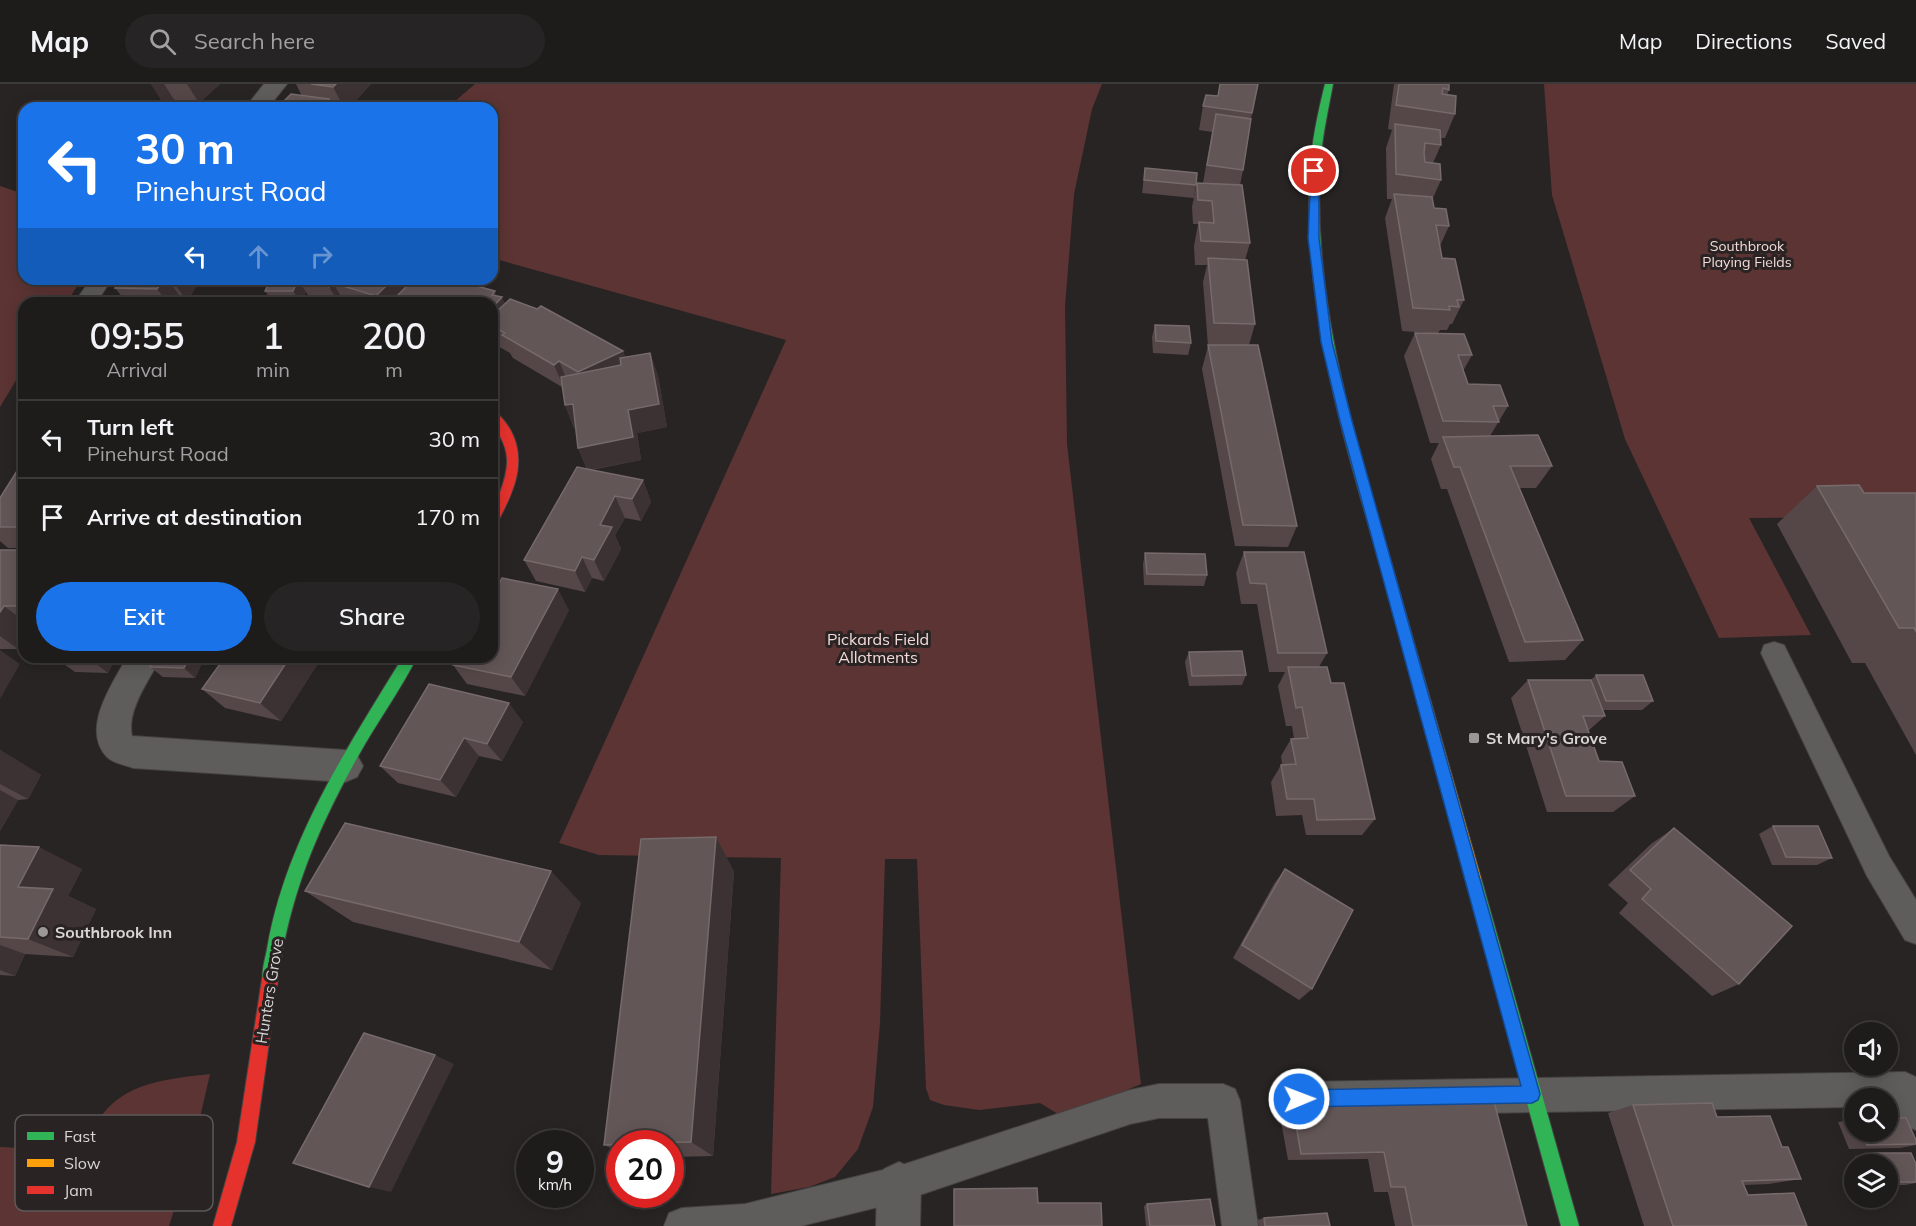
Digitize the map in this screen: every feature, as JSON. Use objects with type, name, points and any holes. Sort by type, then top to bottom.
[{"type":"street","points":[[260,102],[276,84]]},
{"type":"street","points":[[1329,84],[1316,150],[1313,193],[1314,238],[1326,342],[1570,1226]]},
{"type":"street","points":[[498,420],[508,432],[515,458],[513,476],[498,510]]},
{"type":"street","points":[[141,663],[113,721],[112,736],[120,747],[133,752],[345,766]]},
{"type":"street","name":"Hunters Grove","points":[[222,1226],[246,1142],[272,966],[288,891],[306,845],[345,766],[406,663]]},
{"type":"street","points":[[898,1226],[899,1184]]},
{"type":"lane","points":[[1774,653],[1878,866],[1916,929]]},
{"type":"lane","points":[[1299,1099],[1905,1089],[1916,1113]]},
{"type":"lane","points":[[682,1226],[745,1222],[899,1184],[1130,1107],[1159,1101],[1223,1101],[1240,1226]]},
{"type":"green space","name":"Pickards Field Allotments","points":[[475,84],[1102,84],[1092,109],[1074,194],[1065,306],[1067,444],[1141,1084],[1063,1117],[1040,1103],[979,1110],[944,1105],[930,1100],[926,1088],[917,859],[885,859],[880,1023],[873,1107],[858,1149],[835,1177],[809,1187],[771,1194],[781,858],[599,855],[559,843],[786,340],[498,260],[498,102],[454,102]]},
{"type":"green space","name":"Southbrook Playing Fields","points":[[1544,84],[1916,84],[1916,541],[1901,517],[1749,518],[1811,635],[1719,638],[1625,439],[1552,195]]},
{"type":"green space","points":[[0,186],[18,192],[18,285],[78,285],[70,297],[18,297],[18,377],[0,407]]},
{"type":"green space","points":[[210,1074],[201,1115],[103,1115],[120,1098],[133,1090],[178,1078]]},
{"type":"green space","points":[[0,1147],[15,1148],[15,1211],[174,1211],[169,1226],[0,1226]]},
{"type":"building","points":[[311,84],[336,84],[333,87]]},
{"type":"building","points":[[1220,84],[1258,84],[1252,113],[1203,106],[1206,95],[1218,96]]},
{"type":"building","points":[[1399,84],[1449,84],[1449,90],[1443,88],[1442,94],[1456,96],[1455,114],[1396,105]]},
{"type":"building","points":[[291,94],[329,99],[327,101],[334,102],[283,102]]},
{"type":"building","points":[[1216,114],[1251,119],[1243,170],[1207,165]]},
{"type":"building","points":[[1395,124],[1440,130],[1441,145],[1425,143],[1424,153],[1425,162],[1440,164],[1441,180],[1396,174]]},
{"type":"building","points":[[1145,168],[1197,173],[1196,185],[1144,180]]},
{"type":"building","points":[[1197,183],[1242,185],[1250,243],[1201,241],[1199,222],[1214,223],[1212,201],[1198,200]]},
{"type":"building","points":[[1394,194],[1432,197],[1434,208],[1446,209],[1449,226],[1436,225],[1442,258],[1455,259],[1464,300],[1457,300],[1459,307],[1449,306],[1450,310],[1413,308]]},
{"type":"building","points":[[1208,258],[1247,260],[1255,324],[1214,323]]},
{"type":"building","points":[[117,285],[160,285],[157,289],[115,288]]},
{"type":"building","points":[[268,285],[296,285],[293,291],[265,291]]},
{"type":"building","points":[[340,285],[387,285],[376,296]]},
{"type":"building","points":[[408,285],[473,285],[495,291],[492,295],[502,297],[498,301],[498,297],[396,297]]},
{"type":"building","points":[[510,299],[537,309],[541,306],[623,351],[578,372],[559,361],[554,365],[502,335],[505,333],[498,329],[498,310]]},
{"type":"building","points":[[1155,325],[1189,326],[1191,343],[1156,341]]},
{"type":"building","points":[[1415,333],[1464,334],[1472,355],[1458,355],[1468,384],[1500,385],[1508,406],[1493,406],[1499,422],[1443,421]]},
{"type":"building","points":[[1208,345],[1258,345],[1297,526],[1243,525]]},
{"type":"building","points":[[650,353],[659,404],[628,410],[633,437],[578,448],[573,404],[565,405],[561,377],[621,365],[620,358]]},
{"type":"building","points":[[1538,435],[1552,466],[1510,466],[1583,640],[1525,642],[1460,467],[1454,467],[1443,437]]},
{"type":"building","points":[[577,467],[643,480],[632,499],[615,496],[600,525],[612,527],[594,560],[582,557],[575,571],[524,560]]},
{"type":"building","points":[[18,469],[18,527],[0,527],[0,498]]},
{"type":"building","points":[[1859,485],[1864,493],[1916,493],[1916,632],[1914,628],[1899,628],[1817,486]]},
{"type":"building","points":[[0,550],[18,550],[18,606],[4,606],[0,612]]},
{"type":"building","points":[[1244,552],[1304,552],[1327,653],[1278,653],[1266,584],[1250,583]]},
{"type":"building","points":[[1145,553],[1205,554],[1207,575],[1147,574]]},
{"type":"building","points":[[502,578],[558,589],[511,677],[453,665],[454,663],[498,663],[498,585]]},
{"type":"building","points":[[1242,651],[1246,675],[1192,676],[1189,652]]},
{"type":"building","points":[[152,663],[186,663],[184,668],[150,667]]},
{"type":"building","points":[[221,663],[286,663],[260,703],[202,689]]},
{"type":"building","points":[[1288,667],[1327,667],[1331,683],[1344,683],[1375,819],[1317,820],[1314,799],[1287,799],[1281,765],[1296,764],[1291,739],[1308,738],[1302,707],[1296,708]]},
{"type":"building","points":[[1596,675],[1643,675],[1653,701],[1606,701]]},
{"type":"building","points":[[1528,680],[1591,680],[1605,716],[1583,716],[1599,761],[1622,762],[1635,796],[1566,796]]},
{"type":"building","points":[[429,684],[509,703],[487,744],[464,738],[440,780],[380,766]]},
{"type":"building","points":[[345,823],[551,871],[519,942],[305,891]]},
{"type":"building","points":[[1773,826],[1818,826],[1832,858],[1786,857]]},
{"type":"building","points":[[1674,828],[1792,926],[1739,984],[1642,899],[1651,889],[1630,870]]},
{"type":"building","points":[[716,837],[691,1142],[684,1142],[684,1130],[606,1130],[606,1145],[604,1145],[641,839]]},
{"type":"building","points":[[0,845],[39,847],[18,887],[53,889],[28,939],[0,937]]},
{"type":"building","points":[[1285,869],[1353,910],[1312,989],[1242,945]]},
{"type":"building","points":[[364,1033],[435,1055],[369,1187],[293,1163]]},
{"type":"building","points":[[1493,1098],[1527,1226],[1413,1226],[1405,1187],[1391,1187],[1384,1152],[1301,1154],[1292,1102]]},
{"type":"building","points":[[1712,1103],[1717,1117],[1770,1116],[1782,1147],[1788,1147],[1801,1179],[1742,1181],[1748,1195],[1794,1193],[1807,1226],[1673,1226],[1633,1105]]},
{"type":"building","points":[[1898,1118],[1906,1118],[1916,1140],[1916,1144],[1867,1145],[1866,1142],[1898,1142]]},
{"type":"building","points":[[1911,1153],[1916,1164],[1916,1182],[1898,1182],[1898,1154],[1873,1154]]},
{"type":"building","points":[[1037,1188],[1038,1203],[1101,1203],[1102,1226],[954,1226],[954,1189]]},
{"type":"building","points":[[1210,1199],[1215,1226],[1150,1226],[1147,1204]]},
{"type":"building","points":[[1327,1213],[1330,1226],[1265,1226],[1264,1218]]},
{"type":"traffic: fast","points":[[1329,84],[1315,169],[1314,220],[1317,270],[1333,370],[1386,565]]},
{"type":"traffic: fast","points":[[270,979],[285,900],[300,858],[343,770],[406,663]]},
{"type":"traffic: fast","points":[[1473,878],[1570,1226]]},
{"type":"traffic: slow","points":[[1386,565],[1473,878]]},
{"type":"traffic: jam","points":[[498,422],[510,441],[513,454],[510,480],[498,510]]},
{"type":"traffic: jam","points":[[222,1226],[246,1142],[270,979]]},
{"type":"place","name":"St Mary's Grove","points":[[1474,738]]},
{"type":"place","name":"Southbrook Inn","points":[[43,932]]},
{"type":"route","points":[[1299,1099],[1532,1094],[1326,342],[1314,238],[1314,171]]}]
